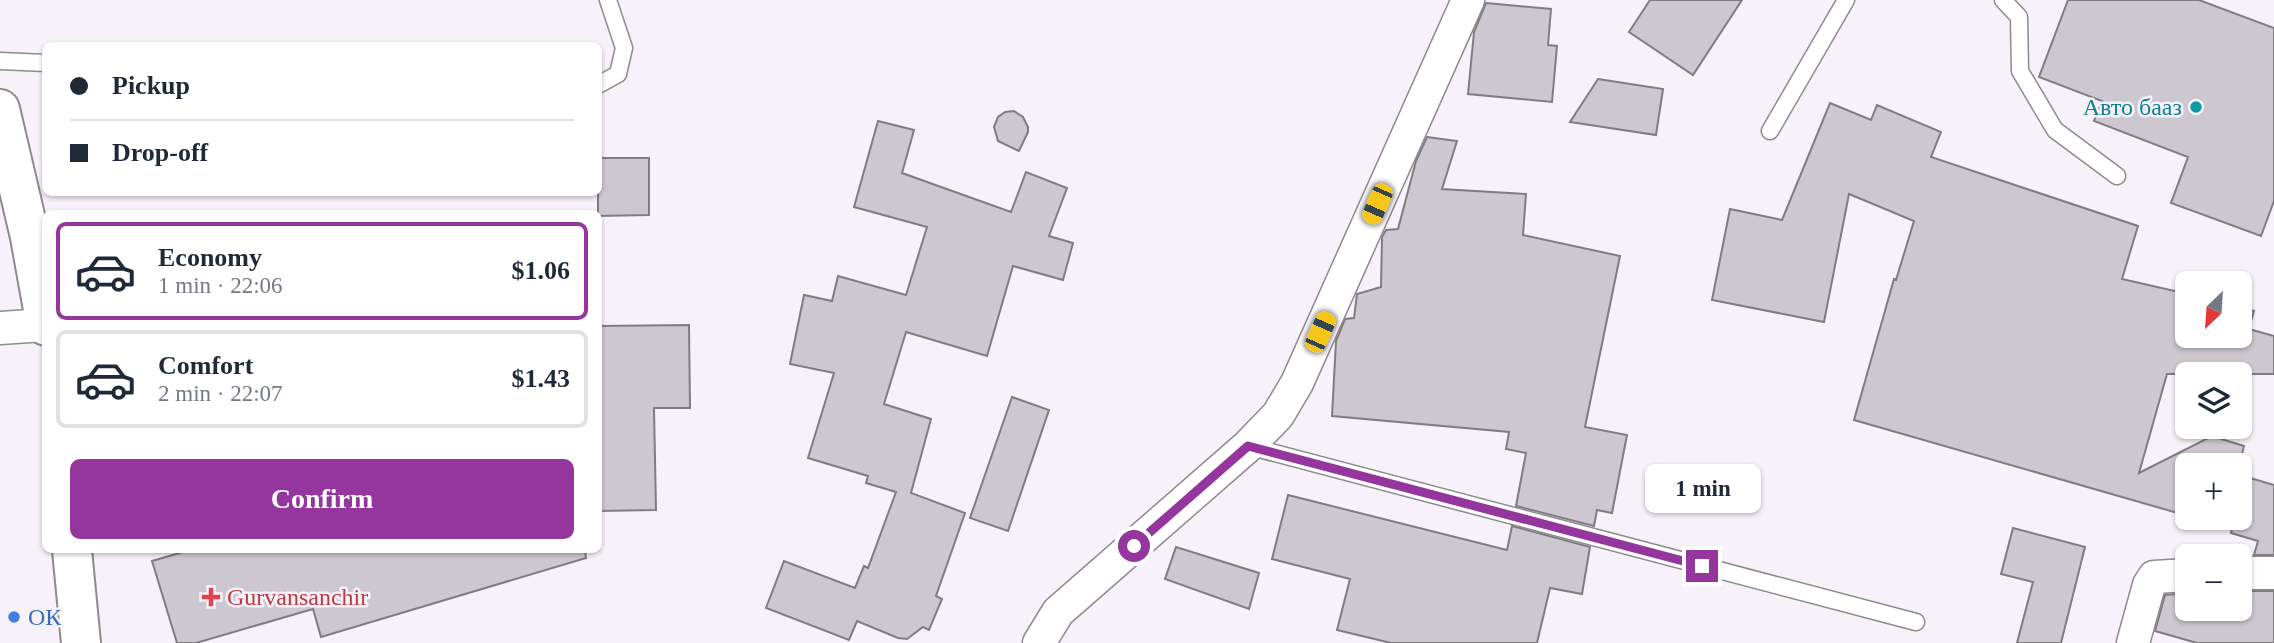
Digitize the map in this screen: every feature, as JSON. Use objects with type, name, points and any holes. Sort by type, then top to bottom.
[{"type":"main road","points":[[0,109],[30,237],[42,308]]},
{"type":"main road","points":[[72,553],[81,643]]},
{"type":"street","points":[[1039,643],[1058,612],[1248,446],[1278,415],[1297,383],[1468,0]]},
{"type":"street","points":[[0,328],[42,326]]},
{"type":"street","points":[[2252,573],[2274,573]]},
{"type":"street","points":[[2133,643],[2149,585],[2154,577],[2175,576]]},
{"type":"lane","points":[[602,83],[618,74],[624,48],[608,0]]},
{"type":"lane","points":[[1770,131],[1846,0]]},
{"type":"lane","points":[[2003,0],[2019,17],[2020,71],[2055,130],[2118,176]]},
{"type":"lane","points":[[0,61],[42,63]]},
{"type":"lane","points":[[1248,446],[1916,622]]},
{"type":"building","points":[[1650,0],[1742,0],[1693,75],[1629,32]]},
{"type":"building","name":"Авто бааз","points":[[2068,0],[2199,0],[2274,28],[2274,201],[2261,236],[2171,203],[2188,157],[2094,121],[2102,101],[2039,77]]},
{"type":"building","points":[[1486,3],[1551,9],[1548,45],[1557,46],[1552,102],[1468,94],[1474,32]]},
{"type":"building","points":[[1598,79],[1663,89],[1656,135],[1570,122]]},
{"type":"building","points":[[1830,103],[1871,120],[1877,105],[1941,132],[1931,157],[2138,226],[2122,279],[2175,291],[2175,348],[2252,348],[2252,330],[2274,336],[2274,374],[2252,374],[2252,362],[2175,362],[2175,374],[2167,374],[2139,473],[2175,455],[2175,512],[1854,420],[1894,279],[1896,280],[1914,221],[1849,194],[1824,322],[1712,300],[1730,209],[1782,220]]},
{"type":"building","points":[[1014,111],[1023,117],[1028,127],[1019,151],[998,141],[994,127],[998,117],[1005,112]]},
{"type":"building","points":[[878,121],[914,130],[902,173],[1011,212],[1026,172],[1067,188],[1049,236],[1073,243],[1063,280],[1013,266],[987,356],[906,332],[884,404],[931,419],[911,493],[965,513],[936,596],[942,599],[929,630],[923,627],[907,639],[898,638],[857,621],[849,640],[766,608],[784,561],[855,588],[864,566],[868,568],[896,492],[866,483],[868,476],[808,458],[834,373],[790,364],[804,295],[832,301],[838,276],[906,295],[927,227],[854,207]]},
{"type":"building","points":[[1427,137],[1457,141],[1442,189],[1526,194],[1523,235],[1620,256],[1585,427],[1627,435],[1612,513],[1597,510],[1594,526],[1516,506],[1526,453],[1506,449],[1509,432],[1332,416],[1336,341],[1345,319],[1354,318],[1357,294],[1381,287],[1382,237],[1386,230],[1398,229],[1416,161]]},
{"type":"building","points":[[602,158],[649,158],[649,215],[602,216],[602,210],[598,210],[598,196],[602,196]]},
{"type":"building","points":[[689,325],[690,408],[654,408],[656,510],[602,511],[602,326]]},
{"type":"building","points":[[1012,397],[1049,410],[1008,531],[970,518]]},
{"type":"building","points":[[2206,439],[2222,439],[2244,446],[2242,453],[2178,453]]},
{"type":"building","points":[[2252,479],[2274,485],[2274,555],[2254,555],[2258,541],[2231,533],[2232,530],[2252,530]]},
{"type":"building","points":[[1288,495],[1507,550],[1512,526],[1590,547],[1582,594],[1550,588],[1537,643],[1391,643],[1337,630],[1350,579],[1272,559]]},
{"type":"building","points":[[2013,528],[2085,547],[2061,643],[2017,643],[2033,582],[2001,574]]},
{"type":"building","points":[[1176,547],[1259,573],[1249,609],[1165,579]]},
{"type":"building","points":[[180,553],[585,553],[586,558],[321,637],[313,609],[196,643],[177,643],[152,561]]},
{"type":"building","points":[[2252,591],[2274,591],[2274,643],[2197,643],[2155,631],[2165,595],[2175,594],[2175,621],[2252,621]]},
{"type":"place","name":"Авто бааз","points":[[2196,107]]},
{"type":"place","name":"Gurvansanchir","points":[[211,597]]},
{"type":"place","name":"ОК","points":[[14,617]]},
{"type":"route","points":[[1134,546],[1248,446],[1702,566]]}]
